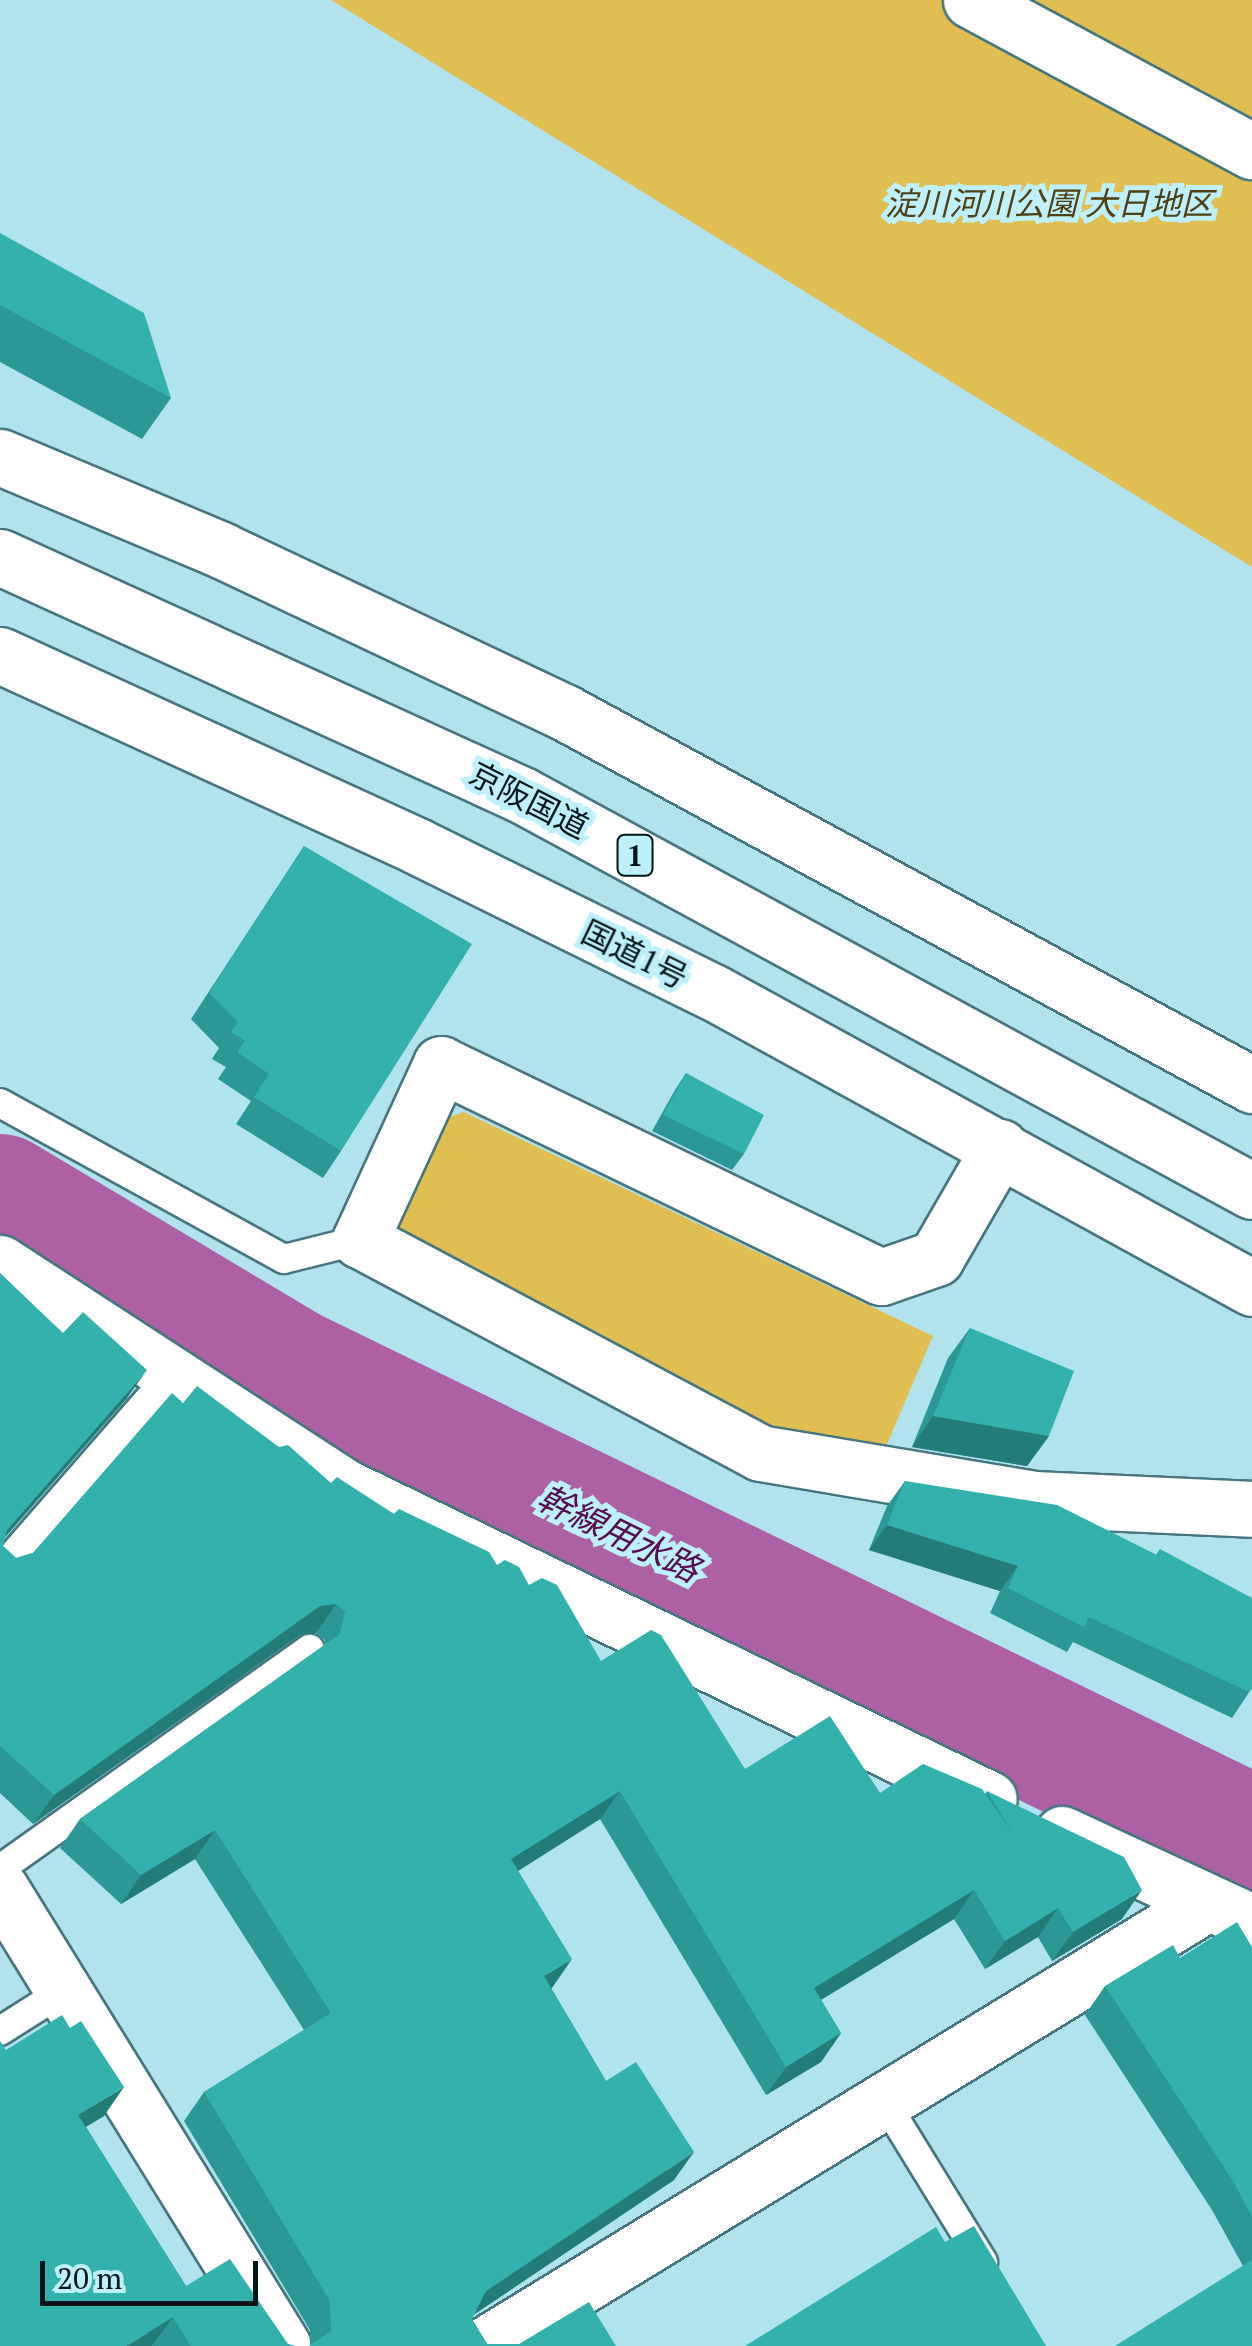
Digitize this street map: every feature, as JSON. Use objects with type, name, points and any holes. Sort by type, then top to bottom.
[{"type":"main road","points":[[972,0],[1252,151]]},
{"type":"main road","points":[[0,427],[221,550]]},
{"type":"main road","points":[[0,456],[221,550],[564,712],[1252,1085]]},
{"type":"main road","name":"京阪国道","points":[[0,557],[522,795],[1252,1191]]},
{"type":"main road","name":"国道1号","points":[[0,656],[469,872],[713,992],[1252,1288]]},
{"type":"main road","points":[[1000,1147],[936,1258],[881,1277],[441,1064],[360,1240],[760,1453],[1034,1499],[1252,1508]]},
{"type":"main road","points":[[1112,1209],[1252,1314]]},
{"type":"main road","points":[[0,1263],[347,1488],[1229,1913]]},
{"type":"main road","points":[[0,1888],[283,2346]]},
{"type":"main road","points":[[483,2346],[884,2101],[1229,1913]]},
{"type":"lane","points":[[0,1103],[284,1258],[360,1240]]},
{"type":"lane","points":[[0,1570],[172,1374]]},
{"type":"lane","points":[[0,1869],[310,1649]]},
{"type":"lane","points":[[0,2031],[64,1991]]},
{"type":"lane","points":[[884,2101],[995,2281]]},
{"type":"green space","name":"淀川河川公園 大日地区","points":[[331,0],[1252,0],[1252,567]]},
{"type":"green space","points":[[464,1112],[933,1336],[885,1449],[766,1425],[402,1240],[396,1214],[438,1121]]},
{"type":"building","points":[[0,233],[144,313],[171,398],[0,305]]},
{"type":"building","points":[[304,846],[472,944],[341,1151],[254,1097],[269,1074],[237,1052],[245,1041],[231,1032],[238,1022],[209,993]]},
{"type":"building","points":[[686,1073],[764,1115],[744,1154],[663,1115]]},
{"type":"building","points":[[0,1273],[63,1333],[83,1312],[147,1370],[7,1530],[3,1546],[16,1558],[33,1553],[172,1393],[183,1403],[197,1386],[279,1447],[288,1445],[331,1483],[337,1477],[394,1514],[399,1509],[489,1552],[497,1565],[505,1560],[519,1567],[529,1585],[542,1578],[557,1585],[601,1661],[651,1630],[661,1635],[745,1769],[830,1716],[880,1793],[923,1764],[982,1789],[1013,1834],[987,1791],[1124,1857],[1142,1890],[1073,1932],[1058,1908],[1005,1941],[974,1890],[814,1988],[841,2033],[786,2067],[620,1791],[511,1859],[572,1959],[544,1976],[606,2081],[636,2062],[694,2152],[486,2291],[472,2319],[487,2344],[519,2344],[589,2302],[616,2346],[309,2346],[331,2331],[330,2301],[204,2092],[331,2013],[215,1830],[141,1875],[80,1819],[340,1634],[345,1611],[336,1604],[320,1606],[54,1795],[0,1746]]},
{"type":"building","points":[[970,1328],[1074,1371],[1049,1436],[933,1416]]},
{"type":"building","points":[[905,1481],[1057,1505],[1157,1555],[1160,1549],[1252,1598],[1252,1688],[1249,1692],[1089,1617],[1084,1627],[1008,1588],[1018,1566],[887,1525]]},
{"type":"building","points":[[1237,1922],[1252,1947],[1252,2217],[1233,2181],[1105,1986],[1173,1945],[1180,1958]]},
{"type":"building","points":[[62,2015],[70,2028],[81,2021],[124,2087],[78,2115],[186,2286],[230,2259],[288,2344],[295,2346],[191,2346],[173,2317],[126,2346],[0,2346],[0,2041],[6,2050]]},
{"type":"building","points":[[974,2226],[1046,2346],[745,2346],[936,2227],[945,2242]]},
{"type":"building","points":[[1252,2260],[1252,2346],[1115,2346]]},
{"type":"waterway","name":"幹線用水路","points":[[0,1199],[291,1373],[1252,1841]]}]
